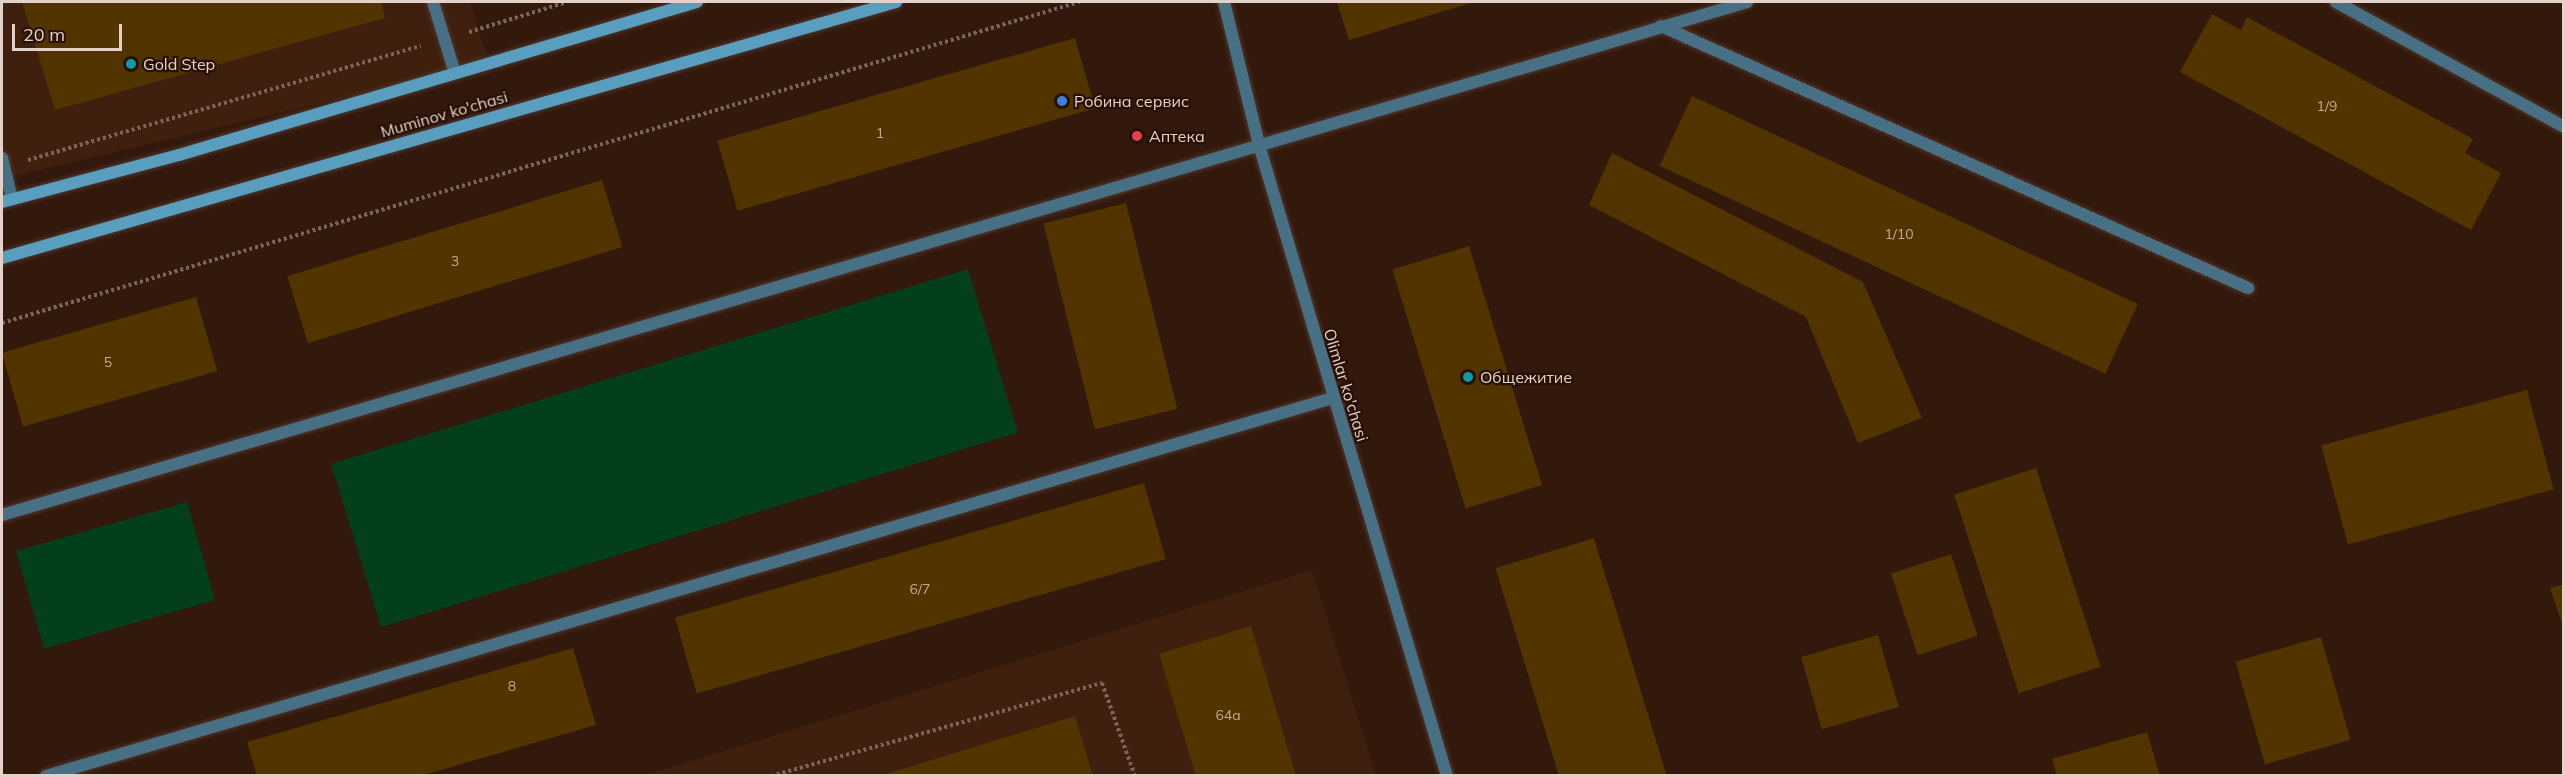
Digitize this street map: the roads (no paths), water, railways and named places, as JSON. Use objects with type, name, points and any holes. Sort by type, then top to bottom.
[{"type":"main road","points":[[7,200],[179,155],[697,2]]},
{"type":"main road","name":"Muminov ko'chasi","points":[[2,258],[896,2]]},
{"type":"street","points":[[433,2],[455,73]]},
{"type":"street","name":"Olimlar ko'chasi","points":[[1224,2],[1259,145],[1448,776]]},
{"type":"street","points":[[2,515],[1747,2]]},
{"type":"street","points":[[2336,2],[2564,127]]},
{"type":"street","points":[[1661,26],[2248,288]]},
{"type":"street","points":[[3,163],[7,200]]},
{"type":"street","points":[[46,776],[1333,398]]},
{"type":"place","name":"Gold Step","points":[[131,64]]},
{"type":"place","name":"Робина сервис","points":[[1062,101]]},
{"type":"place","name":"Аптека","points":[[1137,136]]},
{"type":"place","name":"Общежитие","points":[[1468,377]]}]
